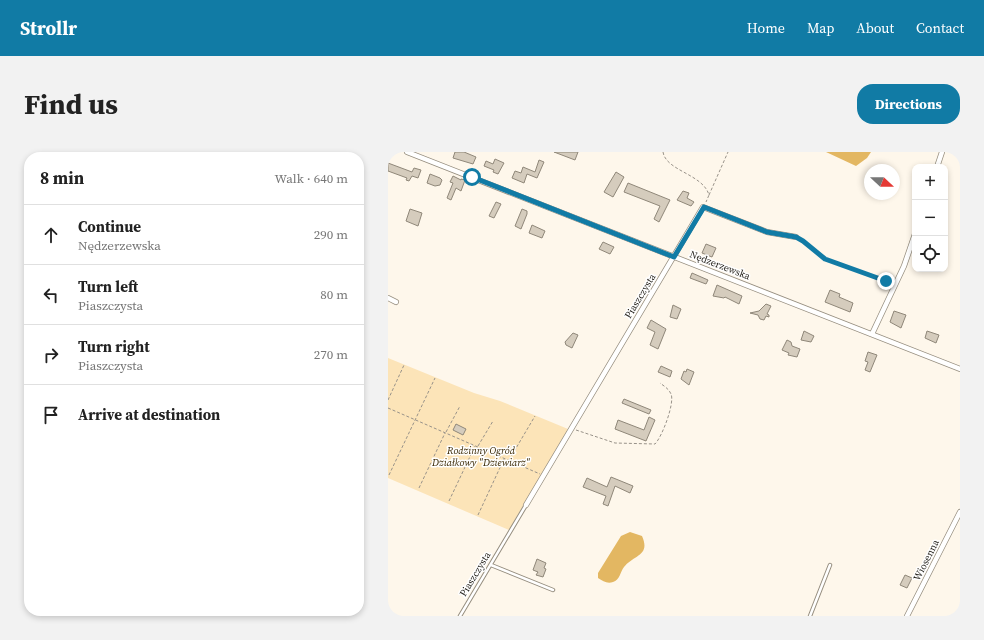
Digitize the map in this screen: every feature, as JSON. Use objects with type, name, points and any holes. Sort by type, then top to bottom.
[{"type":"street","name":"Nędzerzewska","points":[[407,152],[960,369]]},
{"type":"street","points":[[939,164],[942,152]]},
{"type":"street","name":"Piaszczysta","points":[[526,505],[704,207]]},
{"type":"street","points":[[704,207],[767,232],[796,237]]},
{"type":"street","points":[[872,334],[897,279],[914,236]]},
{"type":"street","points":[[388,298],[396,302]]},
{"type":"street","name":"Wiosenna","points":[[907,616],[960,512]]},
{"type":"lane","name":"Piaszczysta","points":[[460,616],[526,505]]},
{"type":"lane","points":[[491,565],[553,590]]},
{"type":"lane","points":[[810,616],[830,565]]},
{"type":"path","points":[[663,152],[666,160],[695,178],[706,189],[709,195]]},
{"type":"path","points":[[704,207],[728,152]]},
{"type":"path","points":[[796,237],[807,244],[820,256],[831,262],[882,281],[897,279]]},
{"type":"path","points":[[388,400],[404,365]]},
{"type":"path","points":[[389,475],[435,378]]},
{"type":"path","points":[[572,428],[615,443],[655,444],[662,434],[672,401],[670,390],[660,383]]},
{"type":"path","points":[[419,488],[460,406]]},
{"type":"path","points":[[388,408],[544,475]]},
{"type":"path","points":[[509,460],[535,416]]},
{"type":"path","points":[[478,446],[493,421]]},
{"type":"path","points":[[449,500],[475,445]]},
{"type":"path","points":[[478,515],[505,458]]},
{"type":"green space","name":"Rodzinny Ogród Działkowy \"Dziewiarz\"","points":[[388,358],[568,429],[509,530],[388,478]]},
{"type":"shaded area","points":[[826,152],[871,152],[867,158],[856,166]]},
{"type":"shaded area","points":[[630,532],[642,536],[644,543],[643,551],[624,567],[619,578],[615,581],[611,583],[598,578],[598,573],[621,536]]},
{"type":"building","points":[[455,152],[464,152],[476,157],[473,164],[453,158]]},
{"type":"building","points":[[554,152],[578,152],[575,160]]},
{"type":"building","points":[[495,159],[504,163],[498,174],[493,172],[494,170],[484,166],[486,161],[493,164]]},
{"type":"building","points":[[539,160],[544,162],[537,178],[527,174],[524,183],[512,178],[515,171],[521,173],[523,167],[535,172]]},
{"type":"building","points":[[388,163],[412,172],[414,168],[421,170],[418,178],[412,176],[409,181],[406,180],[407,178],[388,171]]},
{"type":"building","points":[[616,172],[624,177],[613,197],[604,192]]},
{"type":"building","points":[[430,174],[442,180],[440,185],[435,186],[427,183]]},
{"type":"building","points":[[453,176],[461,180],[465,180],[461,191],[456,188],[451,200],[447,198],[453,183],[450,182]]},
{"type":"building","points":[[628,183],[670,200],[659,222],[654,219],[660,206],[624,192]]},
{"type":"building","points":[[683,191],[689,193],[687,198],[694,202],[691,206],[677,200]]},
{"type":"building","points":[[496,202],[501,204],[494,218],[489,216]]},
{"type":"building","points":[[410,209],[422,213],[418,226],[406,221]]},
{"type":"building","points":[[522,209],[527,211],[527,214],[521,229],[515,226]]},
{"type":"building","points":[[532,225],[545,231],[542,238],[529,233]]},
{"type":"building","points":[[603,242],[614,247],[610,254],[599,249]]},
{"type":"building","points":[[706,244],[716,248],[712,257],[702,253]]},
{"type":"building","points":[[692,273],[708,280],[706,284],[690,278]]},
{"type":"building","points":[[717,285],[742,296],[739,304],[725,297],[713,296]]},
{"type":"building","points":[[830,290],[840,294],[839,297],[853,303],[850,312],[825,302]]},
{"type":"building","points":[[766,304],[771,306],[767,314],[769,317],[766,316],[764,320],[760,319],[758,315],[750,313],[759,311]]},
{"type":"building","points":[[673,305],[681,309],[677,319],[670,317]]},
{"type":"building","points":[[894,311],[906,315],[901,328],[890,322]]},
{"type":"building","points":[[651,320],[666,329],[658,349],[650,345],[655,332],[647,328]]},
{"type":"building","points":[[804,331],[814,336],[811,342],[801,340]]},
{"type":"building","points":[[927,331],[939,335],[936,343],[925,338]]},
{"type":"building","points":[[573,333],[578,335],[572,348],[566,345],[565,342]]},
{"type":"building","points":[[787,340],[791,342],[792,346],[800,349],[797,357],[788,355],[789,353],[782,350]]},
{"type":"building","points":[[868,352],[877,355],[870,372],[865,370],[868,362],[865,361]]},
{"type":"building","points":[[661,366],[672,371],[670,377],[658,372]]},
{"type":"building","points":[[687,369],[694,372],[689,385],[681,379],[684,371],[686,372]]},
{"type":"building","points":[[624,399],[651,410],[649,414],[622,403]]},
{"type":"building","points":[[649,417],[655,420],[646,441],[615,429],[618,420],[644,430]]},
{"type":"building","points":[[456,424],[466,429],[463,435],[453,430]]},
{"type":"building","points":[[611,477],[633,486],[630,493],[615,486],[608,506],[603,504],[606,496],[583,487],[587,478],[607,487]]},
{"type":"building","points":[[537,559],[546,563],[544,568],[546,569],[543,577],[536,575],[538,572],[533,570]]},
{"type":"building","points":[[905,575],[912,578],[907,588],[900,585]]},
{"type":"route","points":[[472,177],[674,257],[704,207],[767,232],[796,237],[807,244],[820,256],[831,262],[879,280],[886,281]]}]
